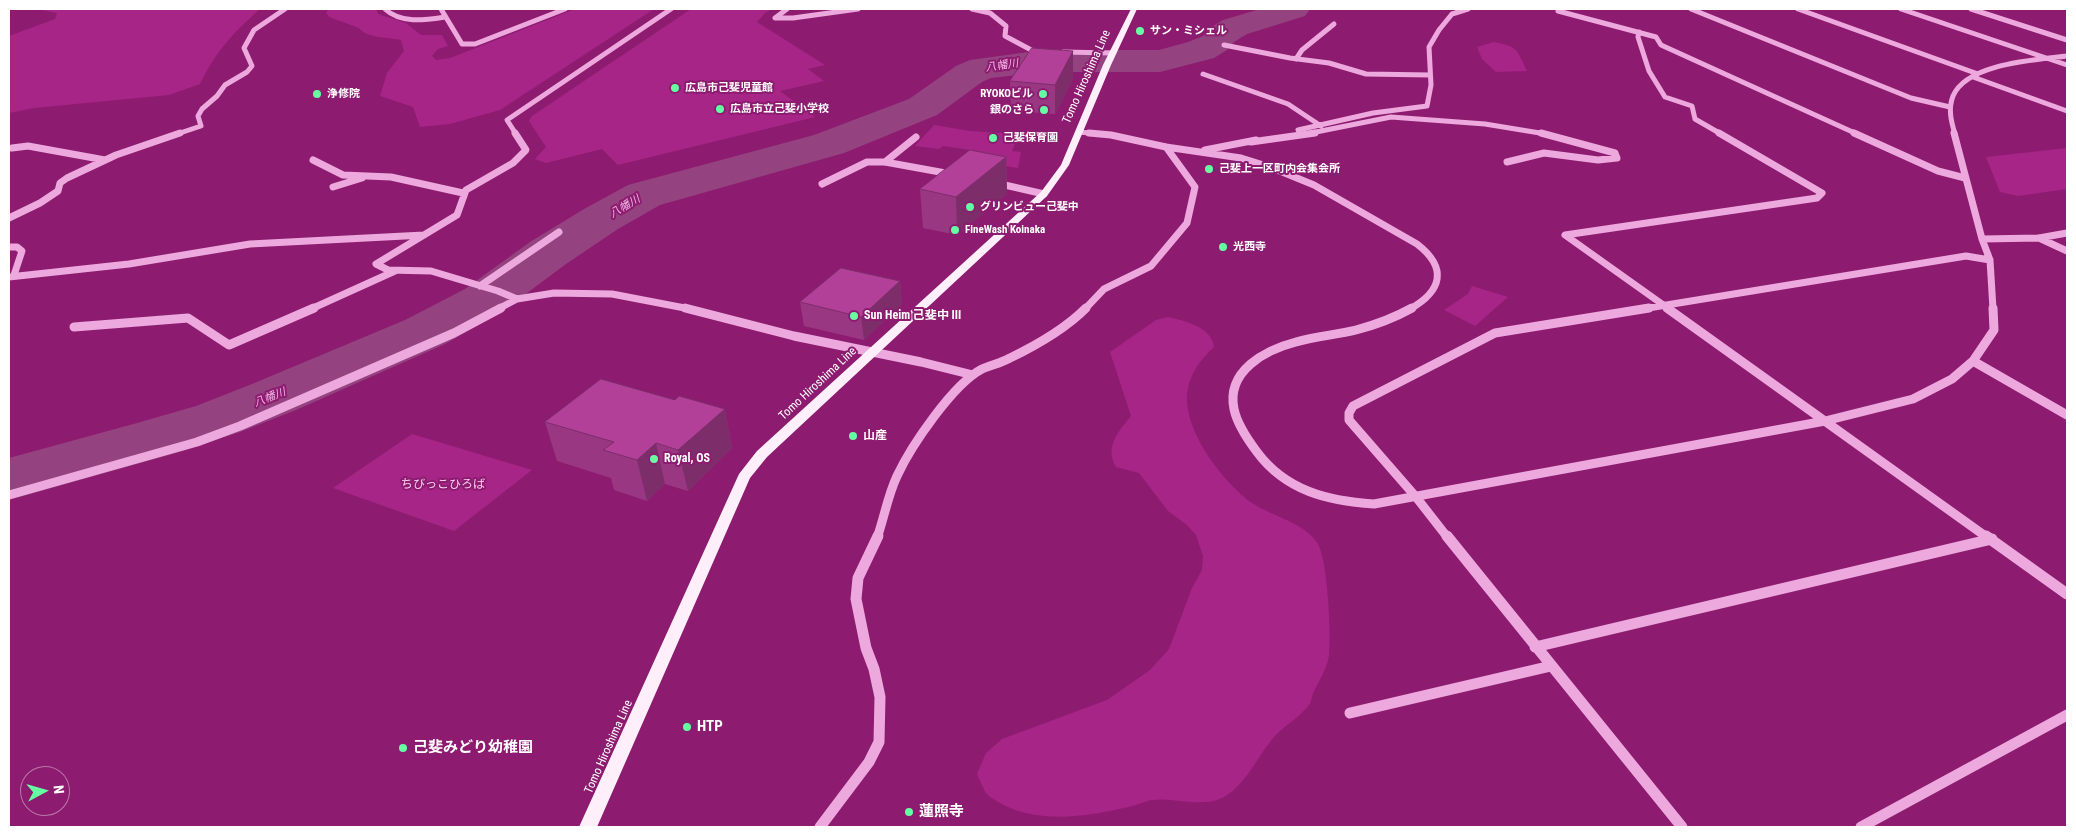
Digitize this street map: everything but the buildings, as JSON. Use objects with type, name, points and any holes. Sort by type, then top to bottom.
[{"type":"main road","name":"Tomo Hiroshima Line","points":[[588,827],[744,477],[762,454],[1044,194],[1065,165],[1110,59],[1134,9]]},
{"type":"street","points":[[9,218],[40,203],[58,191],[60,183],[66,178],[105,160],[201,126],[198,116],[202,109],[217,96],[225,85],[247,72],[252,66],[244,48],[254,30],[285,9]]},
{"type":"street","points":[[385,9],[389,13],[418,21],[445,17]]},
{"type":"street","points":[[440,9],[462,44],[475,44],[565,9]]},
{"type":"street","points":[[517,299],[483,286],[431,271],[395,271],[376,264],[457,216],[463,194],[466,190],[512,163],[526,150],[507,120],[672,9]]},
{"type":"street","points":[[787,9],[775,18],[793,18],[858,9]]},
{"type":"street","points":[[972,9],[990,13],[1006,26],[1005,36],[1035,52],[1050,52]]},
{"type":"street","points":[[1251,142],[1372,113],[1427,106],[1430,75],[1429,47],[1439,30],[1452,14],[1458,10],[1468,9]]},
{"type":"street","points":[[1691,9],[1911,98],[1950,107]]},
{"type":"street","points":[[1798,9],[2067,111]]},
{"type":"street","points":[[1901,9],[2067,65]]},
{"type":"street","points":[[1971,9],[2067,40]]},
{"type":"street","points":[[1558,11],[1656,37],[1661,45],[1938,171],[1965,178]]},
{"type":"street","points":[[1296,59],[1302,50],[1334,24]]},
{"type":"street","points":[[1639,32],[1638,37],[1649,71],[1665,97],[1692,106],[1695,119],[1822,193],[1817,198],[1564,235],[2067,594]]},
{"type":"street","points":[[1224,45],[1296,59],[1329,63],[1373,75],[1430,75]]},
{"type":"street","points":[[1058,52],[1110,59]]},
{"type":"street","points":[[1078,132],[1111,135],[1166,147],[1254,162],[1300,179],[1425,250],[1434,262],[1438,277],[1436,286],[1425,299],[1408,310],[1370,326],[1298,341],[1270,350],[1245,369],[1234,392],[1234,409],[1247,437],[1267,466],[1287,482],[1314,496],[1353,503],[1374,504],[1825,421],[1913,399],[1952,380],[1973,361],[1994,330],[1990,260],[1965,178],[1950,117],[1950,107],[1956,90],[1975,75],[1993,68],[2067,56]]},
{"type":"street","points":[[1203,74],[1288,104],[1321,126]]},
{"type":"street","points":[[1195,151],[1315,134],[1391,117],[1484,124],[1537,132],[1600,148],[1615,153],[1617,158],[1598,160],[1544,153],[1507,162]]},
{"type":"street","points":[[886,162],[916,137]]},
{"type":"street","points":[[12,148],[28,146],[105,160]]},
{"type":"street","points":[[820,827],[869,762],[879,742],[880,697],[874,669],[866,648],[856,598],[858,578],[877,539],[897,476],[934,415],[973,375],[982,369],[1009,359],[1064,326],[1084,311],[1104,289],[1151,266],[1187,224],[1195,188],[1166,147]]},
{"type":"street","points":[[313,160],[343,175],[391,177],[463,194]]},
{"type":"street","points":[[822,184],[867,162],[886,162],[954,175]]},
{"type":"street","points":[[333,186],[370,176]]},
{"type":"street","points":[[991,182],[1044,194]]},
{"type":"street","points":[[483,286],[559,232]]},
{"type":"street","points":[[1982,238],[2039,238],[2067,232]]},
{"type":"street","points":[[9,247],[17,247],[22,251],[12,276],[129,264],[250,244],[328,238],[424,235]]},
{"type":"street","points":[[2039,238],[2067,251]]},
{"type":"street","points":[[1682,827],[1416,497],[1349,420],[1348,414],[1356,404],[1495,334],[1966,256],[1990,260]]},
{"type":"street","points":[[74,327],[188,318],[229,346],[395,271]]},
{"type":"street","points":[[9,495],[178,447],[240,426],[454,333],[517,299],[536,295],[554,293],[612,294],[678,306],[794,336],[973,375]]},
{"type":"street","points":[[1973,361],[2067,416]]},
{"type":"street","points":[[1535,647],[1992,539]]},
{"type":"street","points":[[1350,713],[1551,666]]},
{"type":"street","points":[[1861,827],[2067,715]]},
{"type":"green space","points":[[35,9],[260,9],[226,43],[200,84],[169,95],[34,108],[9,113],[9,36],[55,19],[57,13]]},
{"type":"green space","points":[[330,9],[376,9],[378,14],[406,23],[421,35],[442,35],[448,46],[438,49],[432,56],[436,60],[450,58],[575,9],[654,9],[500,110],[450,124],[420,127],[413,107],[380,96],[387,73],[404,51],[401,40],[378,37],[363,32],[359,28],[329,17],[326,12]]},
{"type":"green space","points":[[691,9],[772,9],[765,13],[757,22],[825,65],[808,69],[824,81],[780,91],[815,117],[618,165],[602,149],[546,163],[535,159],[546,147],[529,121],[532,116]]},
{"type":"green space","points":[[1494,42],[1512,47],[1521,57],[1527,71],[1496,72],[1482,59],[1477,47]]},
{"type":"green space","points":[[934,125],[970,131],[1019,134],[1012,151],[1021,152],[1018,168],[976,161],[984,152],[943,146],[939,149],[915,146]]},
{"type":"green space","points":[[2067,148],[2067,189],[2018,196],[2000,192],[1986,157]]},
{"type":"green space","points":[[1472,286],[1508,297],[1475,326],[1444,310],[1468,294]]},
{"type":"green space","points":[[1168,317],[1197,326],[1208,334],[1212,340],[1214,347],[1204,357],[1192,375],[1187,396],[1192,426],[1208,456],[1230,483],[1252,503],[1297,525],[1312,536],[1318,544],[1324,566],[1328,598],[1330,631],[1328,660],[1309,705],[1275,736],[1245,778],[1222,798],[1205,802],[1160,799],[1112,811],[1077,816],[1043,816],[1026,813],[1010,808],[986,793],[977,774],[986,753],[1002,739],[1107,700],[1150,670],[1169,649],[1192,588],[1202,570],[1203,556],[1196,535],[1187,525],[1168,511],[1139,473],[1116,467],[1112,453],[1112,446],[1118,433],[1131,416],[1110,352],[1156,320]]},
{"type":"green space","name":"ちびっこひろば","points":[[412,434],[532,470],[454,531],[333,488]]},
{"type":"waterway","name":"八幡川","points":[[9,479],[160,437],[218,419],[274,397],[425,332],[484,300],[548,253],[601,219],[644,195],[829,144],[923,107],[969,74],[983,68],[1044,61],[1160,61],[1201,50],[1215,43],[1222,35],[1235,27],[1294,9]]},
{"type":"place","name":"サン・ミシェル","points":[[1140,31]]},
{"type":"place","name":"広島市己斐児童館","points":[[675,88]]},
{"type":"place","name":"浄修院","points":[[317,94]]},
{"type":"place","name":"RYOKOビル","points":[[1043,94]]},
{"type":"place","name":"広島市立己斐小学校","points":[[720,109]]},
{"type":"place","name":"銀のさら","points":[[1044,110]]},
{"type":"place","name":"己斐保育園","points":[[993,138]]},
{"type":"place","name":"己斐上一区町内会集会所","points":[[1209,169]]},
{"type":"place","name":"グリンビュー己斐中","points":[[970,207]]},
{"type":"place","name":"FineWash Koinaka","points":[[955,230]]},
{"type":"place","name":"光西寺","points":[[1223,247]]},
{"type":"place","name":"Sun Heim 己斐中 III","points":[[854,316]]},
{"type":"place","name":"山産","points":[[853,436]]},
{"type":"place","name":"Royal, OS","points":[[654,459]]},
{"type":"place","name":"HTP","points":[[687,727]]},
{"type":"place","name":"己斐みどり幼稚園","points":[[403,748]]},
{"type":"place","name":"蓮照寺","points":[[909,812]]}]
